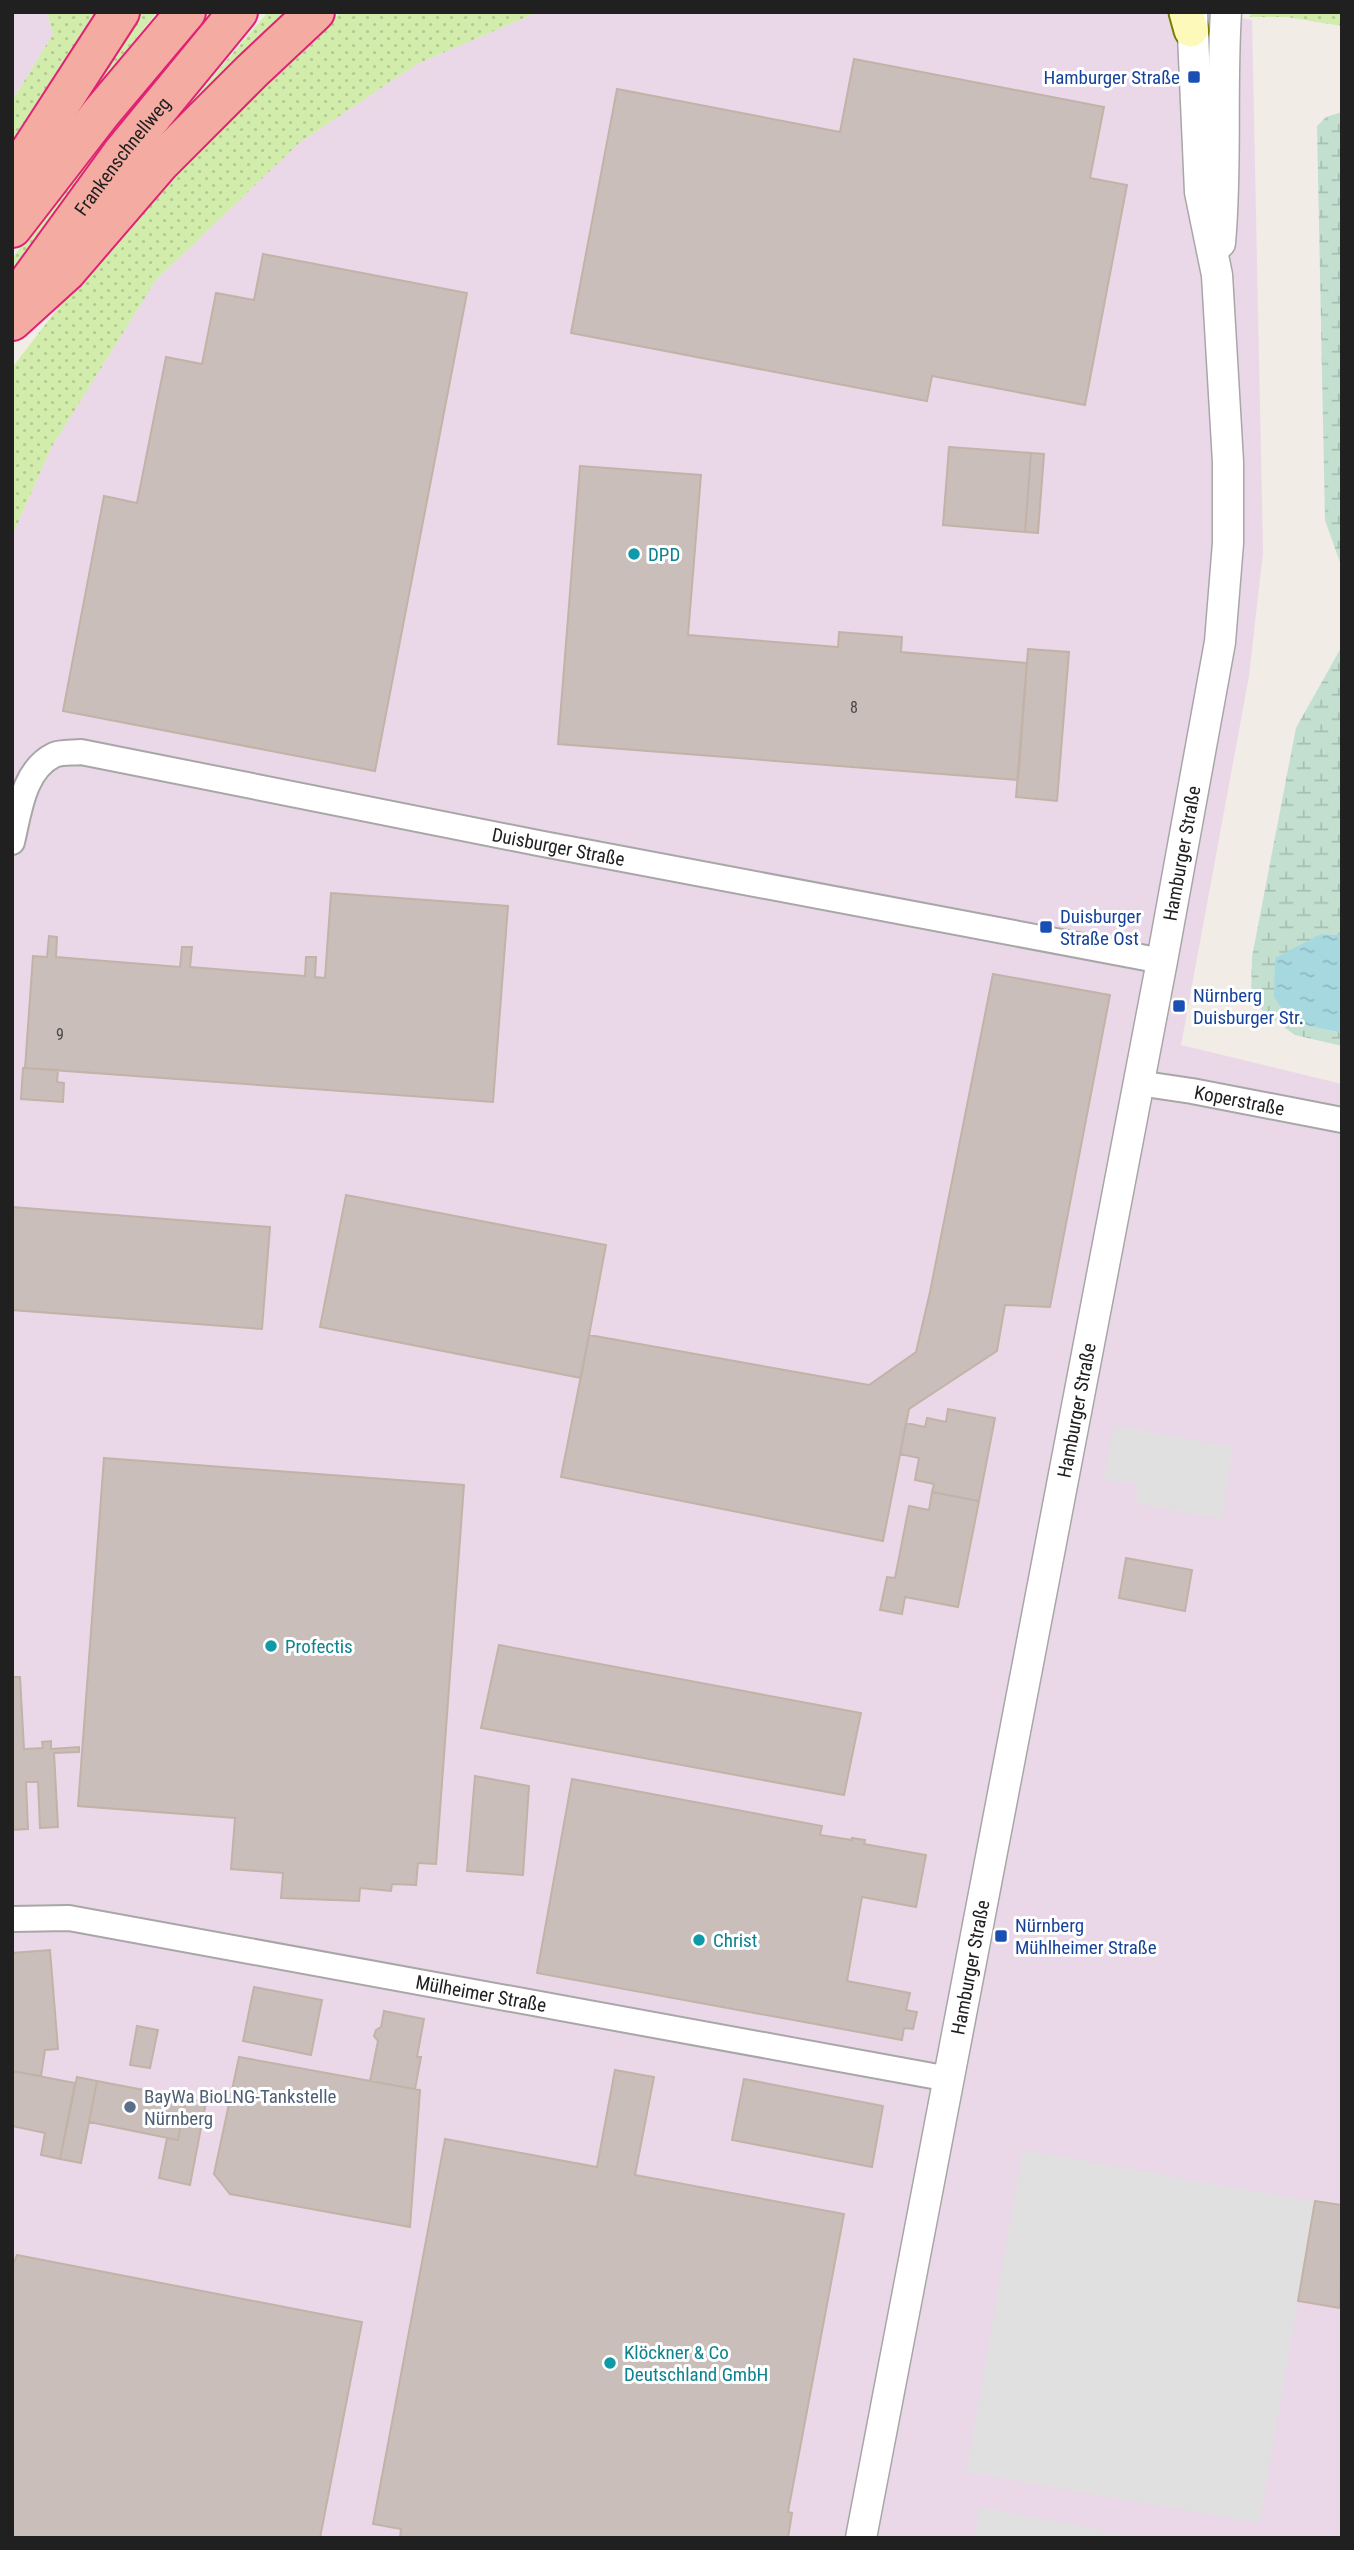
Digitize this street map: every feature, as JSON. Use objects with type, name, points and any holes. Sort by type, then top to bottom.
[{"type":"highway","points":[[12,179],[120,12]]},
{"type":"highway","name":"Frankenschnellweg","points":[[12,228],[100,113],[186,12]]},
{"type":"highway","name":"Frankenschnellweg","points":[[12,306],[115,163],[238,12]]},
{"type":"highway","points":[[12,321],[66,272],[178,145],[315,12]]},
{"type":"street","name":"Hamburger Straße","points":[[1209,118],[1226,12]]},
{"type":"street","name":"Hamburger Straße","points":[[861,2538],[1214,681],[1225,583],[1228,462],[1217,275],[1224,194],[1190,18]]},
{"type":"street","name":"Duisburger Straße","points":[[12,842],[28,782],[39,766],[55,755],[81,752],[538,843],[1162,961]]},
{"type":"street","name":"Koperstraße","points":[[1138,1083],[1342,1121]]},
{"type":"street","name":"Mülheimer Straße","points":[[12,1919],[69,1918],[949,2079]]},
{"type":"shaded area","points":[[12,12],[47,12],[53,34],[12,101]]},
{"type":"shaded area","points":[[538,12],[1204,12],[1252,20],[1263,552],[1249,676],[1181,1045],[1342,1084],[1342,2538],[12,2538],[12,536],[51,448],[156,280],[299,143],[417,64]]},
{"type":"shaded area","points":[[1114,1425],[1233,1447],[1221,1519],[1136,1503],[1138,1485],[1103,1479]]},
{"type":"shaded area","points":[[1023,2150],[1316,2202],[1259,2523],[966,2472]]},
{"type":"shaded area","points":[[980,2507],[1143,2538],[974,2538]]},
{"type":"green space","points":[[47,12],[103,12],[12,159],[12,101],[53,34]]},
{"type":"green space","points":[[130,12],[157,12],[55,139]]},
{"type":"green space","points":[[203,12],[222,12],[12,285],[12,259],[37,222]]},
{"type":"green space","points":[[268,12],[305,12],[140,162]]},
{"type":"green space","points":[[341,12],[538,12],[417,64],[299,143],[156,280],[51,448],[12,536],[12,368],[75,286],[190,152]]},
{"type":"green space","points":[[1251,12],[1342,12],[1342,26],[1287,17],[1250,17]]},
{"type":"green space","points":[[1342,112],[1342,568],[1325,520],[1317,126],[1326,117]]},
{"type":"green space","points":[[1342,646],[1342,935],[1321,934],[1291,1022],[1342,1033],[1342,1046],[1295,1035],[1251,1000],[1252,957],[1296,728]]},
{"type":"water","points":[[1321,934],[1342,935],[1342,1033],[1291,1022],[1274,997],[1275,958]]},
{"type":"building","points":[[854,59],[1104,107],[1090,178],[1127,185],[1085,405],[932,376],[927,401],[571,333],[617,89],[840,132]]},
{"type":"building","points":[[263,254],[467,293],[375,771],[63,711],[104,496],[137,503],[166,357],[202,364],[216,293],[254,300]]},
{"type":"building","points":[[949,447],[1031,453],[1025,532],[943,525]]},
{"type":"building","points":[[1031,453],[1044,454],[1038,533],[1025,532]]},
{"type":"building","name":"DPD","points":[[580,466],[701,475],[688,635],[838,647],[839,632],[902,637],[901,652],[1027,663],[1018,780],[558,744]]},
{"type":"building","points":[[1028,649],[1069,652],[1057,801],[1016,797]]},
{"type":"building","points":[[331,893],[508,906],[493,1102],[25,1068],[33,956],[47,957],[49,936],[57,937],[56,957],[180,967],[182,947],[192,947],[190,967],[305,976],[306,957],[316,957],[315,977],[325,978]]},
{"type":"building","points":[[993,974],[1110,995],[1050,1307],[1005,1305],[997,1351],[909,1409],[883,1541],[561,1477],[589,1335],[869,1385],[916,1352]]},
{"type":"building","points":[[23,1068],[58,1070],[57,1082],[64,1083],[63,1102],[21,1099]]},
{"type":"building","points":[[346,1195],[606,1245],[581,1378],[320,1327]]},
{"type":"building","points":[[12,1207],[270,1227],[262,1329],[12,1310]]},
{"type":"building","points":[[948,1409],[995,1418],[979,1501],[932,1492],[934,1484],[915,1480],[919,1458],[900,1454],[906,1423],[925,1427],[927,1418],[946,1422]]},
{"type":"building","name":"Profectis","points":[[104,1458],[464,1485],[436,1864],[418,1863],[416,1885],[392,1884],[391,1891],[360,1888],[359,1901],[281,1898],[283,1873],[231,1869],[235,1818],[78,1806]]},
{"type":"building","points":[[932,1492],[979,1501],[958,1607],[905,1597],[902,1614],[880,1610],[887,1577],[895,1578],[909,1506],[929,1510]]},
{"type":"building","points":[[1126,1558],[1192,1570],[1185,1611],[1119,1598]]},
{"type":"building","points":[[499,1645],[861,1713],[844,1795],[481,1728]]},
{"type":"building","points":[[12,1677],[20,1677],[24,1749],[43,1748],[42,1742],[51,1741],[51,1749],[79,1747],[79,1752],[54,1753],[58,1827],[40,1828],[38,1782],[26,1782],[28,1829],[12,1830]]},
{"type":"building","points":[[475,1776],[529,1786],[523,1875],[467,1871]]},
{"type":"building","name":"Christ","points":[[572,1779],[822,1826],[820,1835],[865,1840],[864,1844],[926,1855],[916,1907],[862,1897],[847,1981],[910,1993],[906,2010],[917,2012],[913,2029],[904,2028],[902,2040],[537,1973]]},
{"type":"building","points":[[50,1950],[58,2049],[45,2050],[41,2076],[12,2071],[12,1953]]},
{"type":"building","points":[[254,1987],[322,2000],[311,2055],[243,2041]]},
{"type":"building","points":[[384,2011],[424,2019],[415,2089],[370,2081],[378,2041],[374,2036],[376,2030],[381,2027]]},
{"type":"building","points":[[137,2026],[158,2030],[150,2068],[130,2065]]},
{"type":"building","points":[[239,2057],[420,2090],[410,2227],[230,2194],[214,2174]]},
{"type":"building","name":"Klöckner & Co Deutschland GmbH","points":[[615,2070],[654,2077],[635,2175],[844,2214],[788,2512],[792,2513],[788,2538],[400,2538],[401,2529],[373,2524],[445,2139],[597,2167]]},
{"type":"building","points":[[12,2071],[75,2083],[60,2159],[41,2155],[45,2133],[12,2126]]},
{"type":"building","points":[[77,2077],[97,2081],[81,2163],[60,2159]]},
{"type":"building","points":[[744,2079],[883,2106],[872,2167],[732,2140]]},
{"type":"building","points":[[97,2081],[186,2098],[178,2140],[89,2122]]},
{"type":"building","points":[[186,2098],[206,2102],[190,2185],[159,2178],[167,2138],[178,2140]]},
{"type":"building","points":[[1315,2201],[1342,2205],[1340,2308],[1298,2301]]},
{"type":"building","points":[[17,2255],[362,2322],[320,2538],[12,2538],[12,2267]]},
{"type":"place","name":"Hamburger Straße","points":[[1194,77]]},
{"type":"place","name":"DPD","points":[[634,554]]},
{"type":"place","name":"Duisburger Straße Ost","points":[[1046,927]]},
{"type":"place","name":"Nürnberg Duisburger Str.","points":[[1179,1006]]},
{"type":"place","name":"Profectis","points":[[271,1646]]},
{"type":"place","name":"Nürnberg Mühlheimer Straße","points":[[1001,1936]]},
{"type":"place","name":"Christ","points":[[699,1940]]},
{"type":"place","name":"BayWa BioLNG-Tankstelle Nürnberg","points":[[130,2107]]},
{"type":"place","name":"Klöckner & Co Deutschland GmbH","points":[[610,2363]]}]
